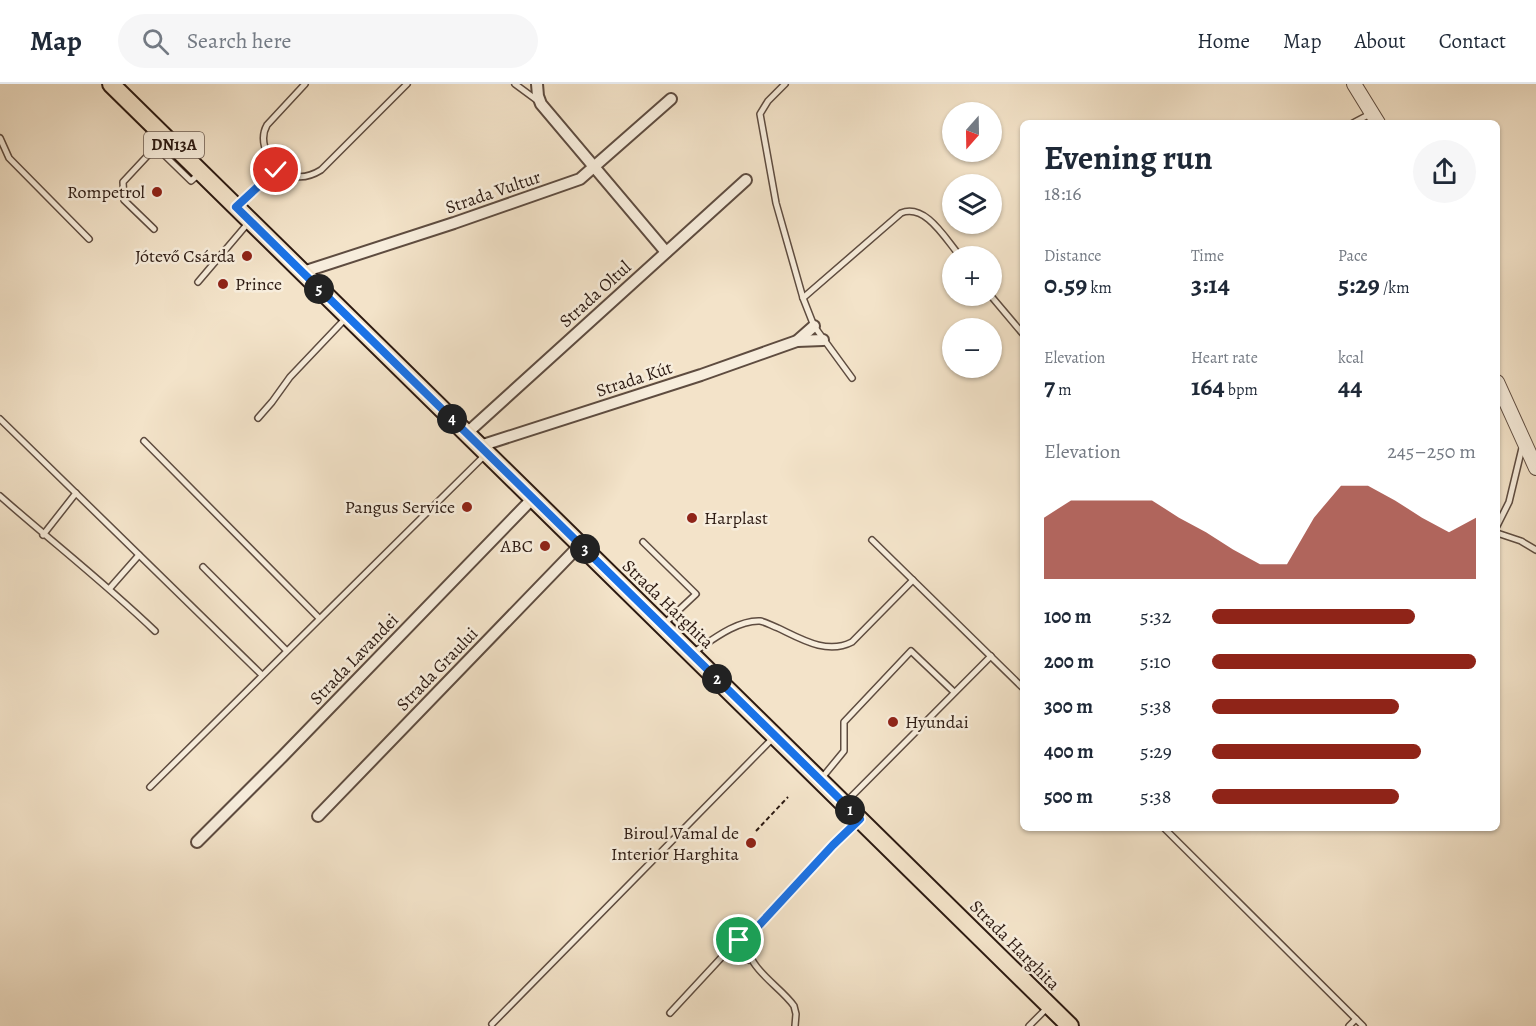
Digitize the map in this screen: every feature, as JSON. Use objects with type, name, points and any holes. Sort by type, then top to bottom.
[{"type":"main road","name":"Strada Harghita","points":[[111,84],[161,142],[201,172],[1070,1026]]},
{"type":"street","points":[[537,84],[541,104],[666,252]]},
{"type":"street","points":[[1354,84],[1375,118]]},
{"type":"street","name":"Strada Vultur","points":[[303,272],[454,223],[580,178],[671,99]]},
{"type":"street","name":"Strada Oltul","points":[[467,433],[746,180]]},
{"type":"street","name":"Strada Kút","points":[[797,341],[814,326]]},
{"type":"street","name":"Strada Kút","points":[[484,450],[797,341],[823,340]]},
{"type":"street","points":[[1500,389],[1536,468]]},
{"type":"street","name":"Strada Lavandei","points":[[197,842],[533,498]]},
{"type":"street","name":"Strada Graului","points":[[318,816],[580,545]]},
{"type":"lane","points":[[305,84],[264,130],[266,154],[276,170],[293,178],[310,177],[321,170],[407,84]]},
{"type":"lane","points":[[515,84],[541,104]]},
{"type":"lane","points":[[785,84],[759,114],[777,203],[803,298],[814,326],[852,378]]},
{"type":"lane","points":[[0,138],[9,158],[89,239]]},
{"type":"lane","points":[[154,229],[124,200],[123,182],[161,142]]},
{"type":"lane","points":[[236,207],[276,170]]},
{"type":"lane","points":[[803,298],[901,213],[909,210],[920,213],[931,221],[952,246]]},
{"type":"lane","points":[[198,282],[250,220]]},
{"type":"lane","points":[[1000,306],[1020,330]]},
{"type":"lane","points":[[258,418],[290,377],[347,316]]},
{"type":"lane","points":[[0,419],[262,675]]},
{"type":"lane","points":[[1500,520],[1512,494],[1523,440]]},
{"type":"lane","points":[[144,441],[319,618]]},
{"type":"lane","points":[[150,787],[484,450]]},
{"type":"lane","points":[[44,535],[76,494]]},
{"type":"lane","points":[[0,496],[110,588],[155,631]]},
{"type":"lane","points":[[1500,534],[1521,541],[1536,550]]},
{"type":"lane","points":[[872,540],[1020,685]]},
{"type":"lane","points":[[643,542],[696,594],[662,626]]},
{"type":"lane","points":[[110,588],[139,555]]},
{"type":"lane","points":[[203,567],[286,650]]},
{"type":"lane","points":[[691,654],[745,623],[762,621],[804,642],[841,648],[852,642],[913,580]]},
{"type":"lane","points":[[819,780],[844,751],[844,722],[911,651],[954,692]]},
{"type":"lane","points":[[844,804],[991,656]]},
{"type":"lane","points":[[492,1024],[775,736]]},
{"type":"lane","points":[[670,1013],[733,945],[750,935],[860,819]]},
{"type":"lane","points":[[1167,831],[1363,1026]]},
{"type":"lane","points":[[750,935],[747,950],[755,965]]},
{"type":"lane","points":[[733,945],[794,1006],[795,1026]]},
{"type":"lane","points":[[1029,1026],[1049,1005]]},
{"type":"lane","points":[[1348,1026],[1356,1019]]},
{"type":"path","points":[[756,831],[788,797]]},
{"type":"place","name":"Rompetrol","points":[[157,192]]},
{"type":"place","name":"Jótevő Csárda","points":[[247,256]]},
{"type":"place","name":"Prince","points":[[223,284]]},
{"type":"place","name":"Pangus Service","points":[[467,507]]},
{"type":"place","name":"Harplast","points":[[692,518]]},
{"type":"place","name":"ABC","points":[[545,546]]},
{"type":"place","name":"Hyundai","points":[[893,722]]},
{"type":"place","name":"Biroul Vamal de Interior Harghita","points":[[751,843]]},
{"type":"route","points":[[276,170],[236,207],[860,819],[750,935],[739,940]]}]
